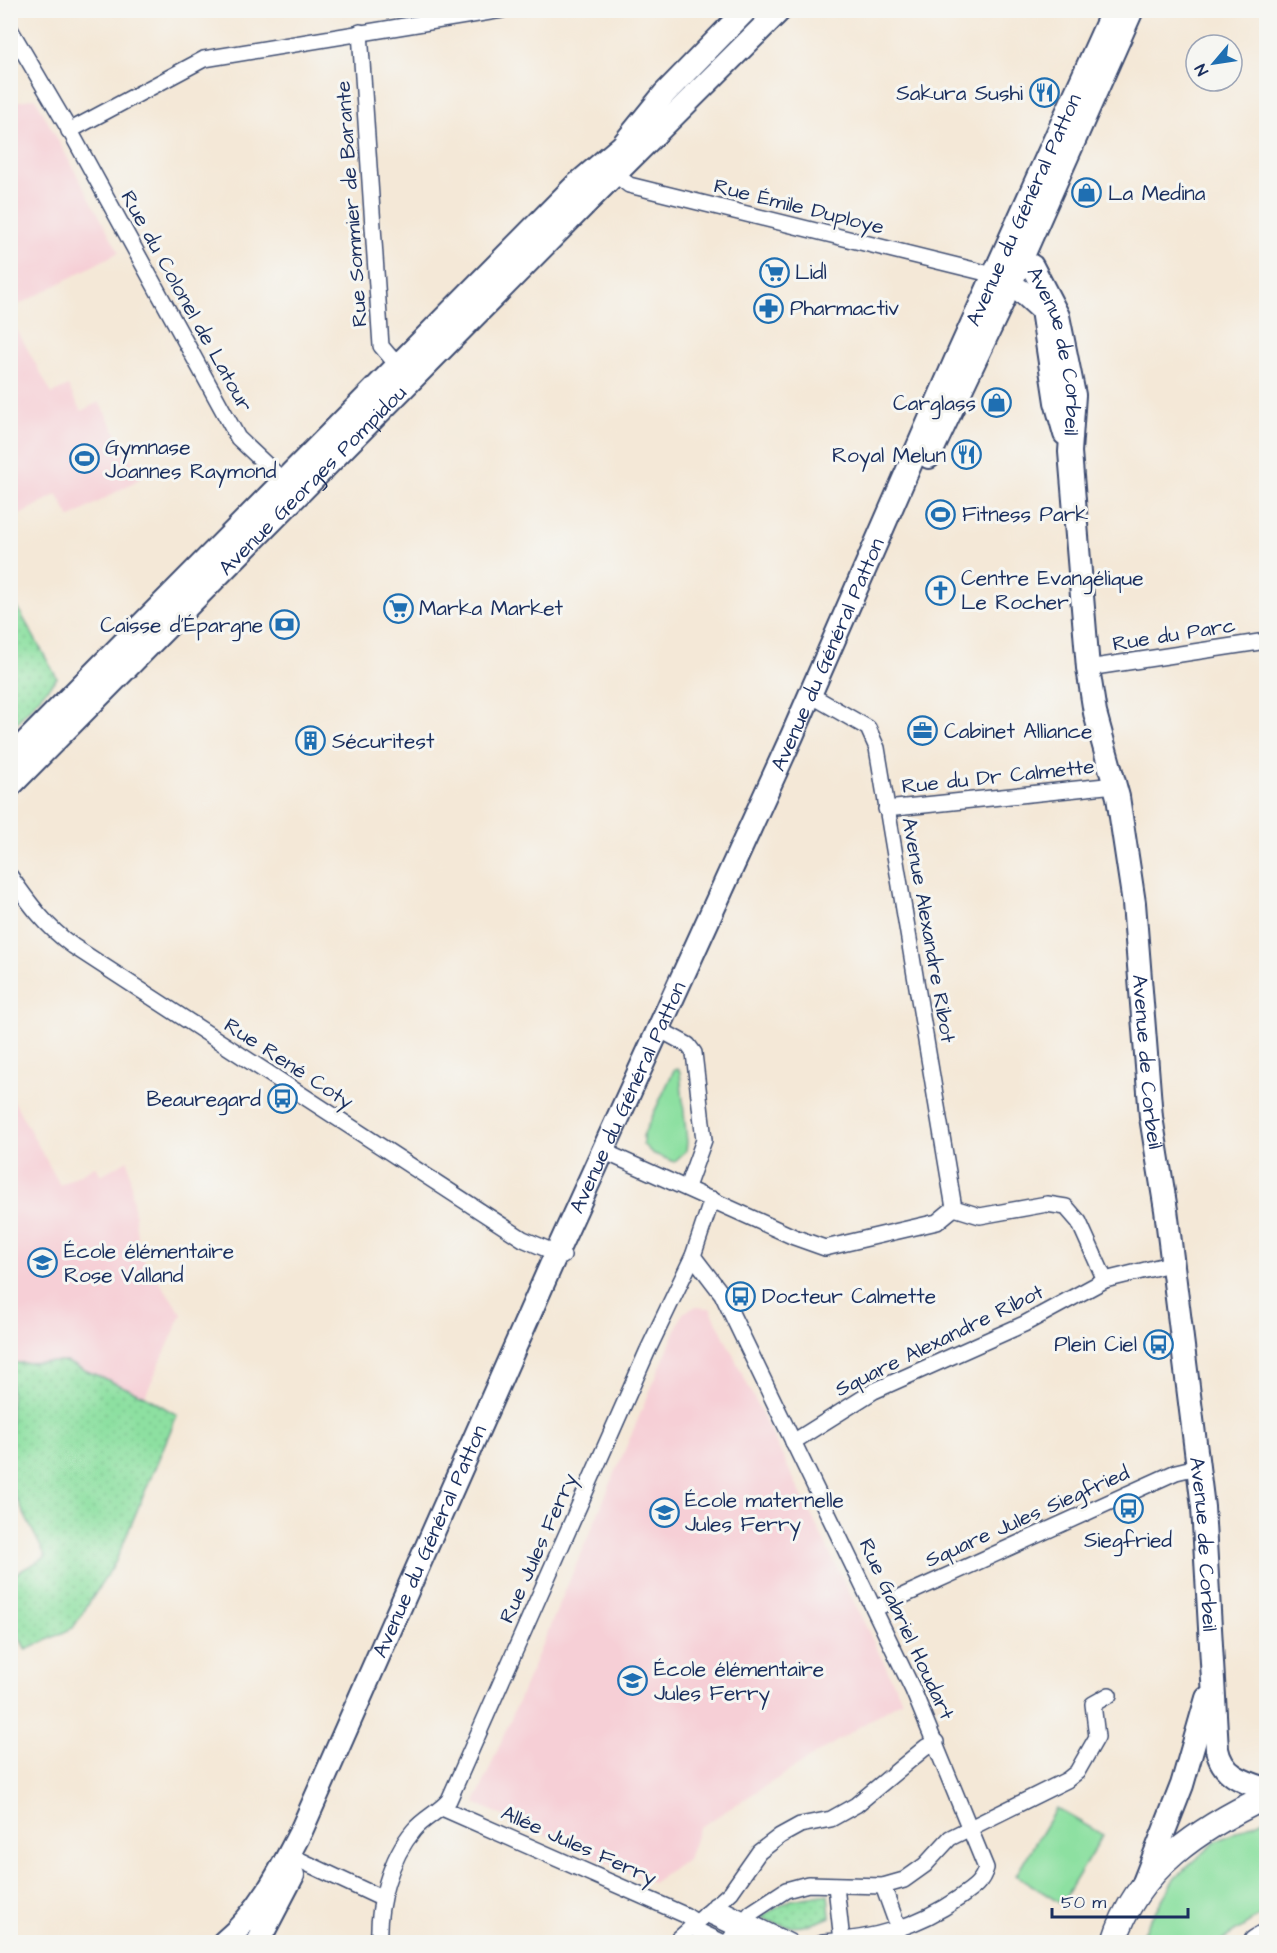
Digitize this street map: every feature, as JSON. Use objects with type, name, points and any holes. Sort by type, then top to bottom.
[{"type":"main road","points":[[608,168],[622,146],[665,93],[746,10]]},
{"type":"main road","points":[[608,168],[780,10]]},
{"type":"main road","name":"Avenue du Général Patton","points":[[607,1153],[666,1033],[957,357],[1002,281],[1113,10]]},
{"type":"main road","name":"Avenue du Général Patton","points":[[1002,281],[1021,261],[1132,10]]},
{"type":"main road","name":"Avenue Georges Pompidou","points":[[10,758],[290,488],[608,168]]},
{"type":"main road","name":"Avenue de Corbeil","points":[[1021,261],[1032,266],[1058,316],[1074,395],[1070,452],[1088,668],[1095,713],[1115,784],[1134,903],[1151,1117],[1166,1210],[1170,1264],[1208,1561],[1217,1749],[1221,1761],[1236,1779],[1266,1789]]},
{"type":"main road","name":"Avenue de Corbeil","points":[[1002,281],[1020,290],[1042,310],[1056,402],[1070,452]]},
{"type":"main road","name":"Avenue Georges Pompidou","points":[[10,786],[290,488]]},
{"type":"main road","name":"Avenue du Général Patton","points":[[258,1942],[294,1858],[396,1637],[561,1256],[813,696]]},
{"type":"main road","name":"Avenue de Corbeil","points":[[1142,1887],[1182,1785],[1213,1673]]},
{"type":"main road","points":[[1113,1940],[1142,1887],[1198,1833],[1266,1797]]},
{"type":"main road","name":"Avenue du Général Patton","points":[[224,1942],[240,1929],[294,1858]]},
{"type":"main road","points":[[1256,1942],[1266,1936]]},
{"type":"street","points":[[69,131],[204,59],[502,10]]},
{"type":"street","name":"Rue du Colonel de Latour","points":[[11,32],[69,131],[238,438],[290,488]]},
{"type":"street","name":"Rue Sommier de Barante","points":[[360,32],[381,346],[404,374]]},
{"type":"street","name":"Rue Émile Duploye","points":[[608,168],[629,185],[982,272],[1002,281]]},
{"type":"street","name":"Rue du Parc","points":[[1088,668],[1266,641]]},
{"type":"street","name":"Avenue Alexandre Ribot","points":[[813,696],[868,728],[878,748],[886,809],[954,1208]]},
{"type":"street","name":"Rue du Dr Calmette","points":[[886,809],[1115,784]]},
{"type":"street","name":"Rue René Coty","points":[[10,876],[31,908],[52,931],[73,946],[474,1208],[523,1239],[561,1256]]},
{"type":"street","points":[[666,1033],[688,1045],[694,1053],[704,1140],[687,1187]]},
{"type":"street","points":[[607,1153],[794,1237],[825,1248],[937,1222],[954,1208],[980,1216],[1047,1204],[1066,1207],[1079,1222],[1105,1280]]},
{"type":"street","name":"Rue Jules Ferry","points":[[381,1898],[407,1840],[423,1821],[442,1808],[449,1800],[646,1352],[693,1256],[712,1199]]},
{"type":"street","name":"Rue Gabriel Houdart","points":[[693,1256],[722,1294],[876,1608],[936,1742],[986,1868],[983,1879],[973,1889],[942,1910],[899,1930]]},
{"type":"street","name":"Square Alexandre Ribot","points":[[793,1442],[874,1391],[1024,1324],[1105,1280],[1170,1264]]},
{"type":"street","name":"Square Jules Siegfried","points":[[876,1608],[1160,1479],[1197,1467]]},
{"type":"street","points":[[736,1931],[764,1902],[791,1888],[808,1884],[883,1886],[910,1876],[925,1865],[941,1845],[1067,1780],[1077,1772],[1097,1737],[1094,1704],[1109,1695]]},
{"type":"street","points":[[695,1927],[739,1884],[759,1852],[780,1836],[800,1825],[831,1819],[856,1805],[926,1747],[936,1742]]},
{"type":"street","name":"Allée Jules Ferry","points":[[442,1808],[686,1915],[695,1927]]},
{"type":"street","points":[[294,1858],[381,1898],[379,1942]]},
{"type":"street","points":[[836,1886],[842,1941]]},
{"type":"street","points":[[823,1942],[842,1941],[899,1930],[883,1886]]},
{"type":"street","points":[[695,1927],[736,1931],[790,1942]]},
{"type":"street","points":[[695,1927],[722,1942]]},
{"type":"street","points":[[736,1931],[766,1942]]},
{"type":"shaded area","points":[[35,98],[119,252],[11,309],[11,103]]},
{"type":"shaded area","points":[[10,317],[52,394],[68,386],[81,411],[99,402],[141,478],[70,518],[57,494],[11,520]]},
{"type":"shaded area","name":"École élémentaire Rose Valland","points":[[10,1094],[60,1185],[95,1166],[101,1175],[128,1160],[139,1253],[182,1314],[145,1396],[66,1362],[11,1363]]},
{"type":"shaded area","points":[[695,1307],[710,1308],[902,1700],[699,1828],[688,1859],[652,1883],[475,1803],[683,1313]]},
{"type":"green space","points":[[11,596],[57,678],[10,729]]},
{"type":"green space","points":[[678,1069],[687,1142],[686,1151],[674,1162],[652,1153],[643,1144],[643,1136],[674,1070]]},
{"type":"green space","points":[[66,1362],[145,1396],[177,1415],[115,1563],[73,1628],[26,1650],[11,1621],[11,1576],[46,1557],[11,1488],[11,1363]]},
{"type":"green space","points":[[1056,1808],[1103,1835],[1061,1904],[1016,1875]]},
{"type":"green space","points":[[1266,1818],[1266,1912],[1219,1942],[1137,1942],[1175,1878],[1217,1841]]},
{"type":"green space","points":[[828,1894],[830,1917],[820,1921],[795,1927],[760,1917],[791,1900]]},
{"type":"place","name":"Sakura Sushi","points":[[1044,93]]},
{"type":"place","name":"La Medina","points":[[1087,193]]},
{"type":"place","name":"Lidl","points":[[774,272]]},
{"type":"place","name":"Pharmactiv","points":[[769,308]]},
{"type":"place","name":"Carglass","points":[[997,403]]},
{"type":"place","name":"Royal Melun","points":[[967,455]]},
{"type":"place","name":"Gymnase Joannes Raymond","points":[[84,459]]},
{"type":"place","name":"Fitness Park","points":[[941,514]]},
{"type":"place","name":"Centre Evangélique Le Rocher","points":[[940,590]]},
{"type":"place","name":"Marka Market","points":[[398,608]]},
{"type":"place","name":"Caisse d'Épargne","points":[[284,625]]},
{"type":"place","name":"Cabinet Alliance","points":[[923,731]]},
{"type":"place","name":"Sécuritest","points":[[311,741]]},
{"type":"place","name":"Beauregard","points":[[282,1099]]},
{"type":"place","name":"École élémentaire Rose Valland","points":[[43,1263]]},
{"type":"place","name":"Docteur Calmette","points":[[741,1296]]},
{"type":"place","name":"Plein Ciel","points":[[1158,1344]]},
{"type":"place","name":"Siegfried","points":[[1128,1509]]},
{"type":"place","name":"École maternelle Jules Ferry","points":[[664,1512]]},
{"type":"place","name":"École élémentaire Jules Ferry","points":[[633,1681]]}]
